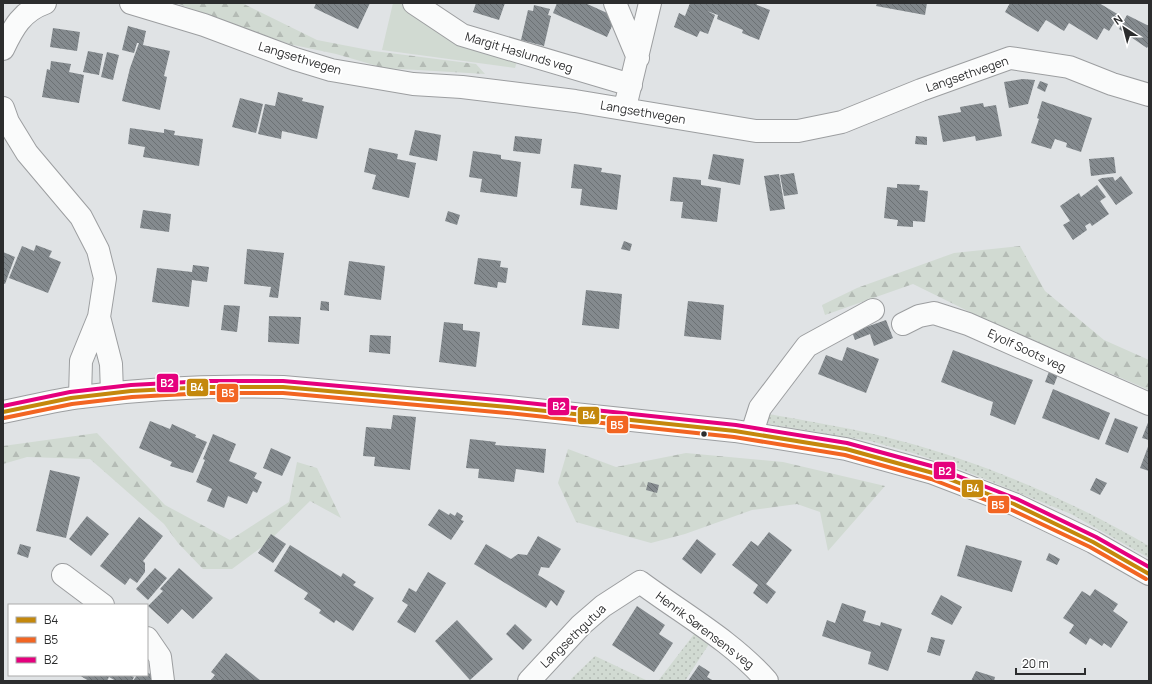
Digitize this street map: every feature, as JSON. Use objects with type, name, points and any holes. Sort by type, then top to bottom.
[{"type":"street","name":"Langsethvegen","points":[[131,3],[204,25],[295,59],[331,70],[412,84],[547,97],[756,131],[798,132],[842,122],[921,90],[1010,58],[1069,67],[1112,84],[1149,95]]},
{"type":"street","name":"Margit Haslunds veg","points":[[414,3],[462,36],[631,85]]},
{"type":"street","points":[[615,3],[638,58]]},
{"type":"street","points":[[625,110],[650,3]]},
{"type":"street","points":[[3,48],[22,16],[38,4]]},
{"type":"street","points":[[3,108],[8,122],[27,153],[81,217],[98,250],[105,278],[99,317],[81,361],[80,397]]},
{"type":"street","points":[[752,433],[760,408],[807,346],[873,310]]},
{"type":"street","name":"Eyolf Soots veg","points":[[903,324],[919,316],[934,313],[968,324],[1149,404]]},
{"type":"street","points":[[99,317],[111,364],[112,393]]},
{"type":"street","points":[[3,412],[80,397],[112,393],[247,386],[283,387],[508,407],[752,433],[846,449],[933,472],[1014,504],[1093,542],[1149,574]]},
{"type":"street","points":[[63,575],[103,604]]},
{"type":"street","name":"Langsethgutua","points":[[529,681],[581,625],[603,606],[640,582]]},
{"type":"street","name":"Henrik Sørensens veg","points":[[640,582],[727,646],[755,668],[767,681]]},
{"type":"street","points":[[148,639],[160,656],[163,681]]},
{"type":"green space","points":[[176,3],[242,3],[317,40],[374,51],[476,64],[485,74],[384,68],[336,54],[289,44]]},
{"type":"green space","points":[[393,3],[403,3],[449,36],[484,54],[517,61],[515,68],[382,50]]},
{"type":"green space","points":[[1020,246],[1045,291],[1104,340],[1149,360],[1149,390],[980,317],[913,284],[825,315],[822,305],[857,288],[954,253]]},
{"type":"green space","points":[[758,412],[883,436],[933,450],[997,472],[1060,499],[1149,546],[1149,558],[1071,514],[960,469],[916,454],[870,441],[769,424],[757,417]]},
{"type":"green space","points":[[97,433],[165,505],[230,540],[289,502],[297,462],[317,468],[341,518],[310,501],[266,544],[232,569],[203,569],[178,543],[164,524],[90,459],[27,457],[3,464],[3,446]]},
{"type":"green space","points":[[568,449],[616,467],[686,453],[783,462],[885,486],[828,551],[820,512],[797,504],[752,510],[685,534],[651,543],[576,522],[558,483]]},
{"type":"green space","points":[[695,633],[709,644],[685,681],[658,681]]},
{"type":"green space","points":[[595,656],[648,681],[573,681],[571,679]]},
{"type":"building","points":[[316,3],[370,3],[358,29],[314,8]]},
{"type":"building","points":[[476,3],[505,3],[499,20],[473,12]]},
{"type":"building","points":[[557,3],[585,3],[616,17],[607,37],[553,13]]},
{"type":"building","points":[[690,3],[756,3],[757,5],[770,10],[759,40],[742,33],[743,30],[717,19],[718,15],[707,11],[715,15],[708,34],[700,31],[697,37],[674,27],[679,13],[685,16]]},
{"type":"building","points":[[877,3],[927,3],[925,15],[876,6]]},
{"type":"building","points":[[1010,3],[1099,3],[1119,15],[1109,31],[1104,28],[1097,40],[1069,23],[1064,31],[1046,20],[1038,32],[1005,12]]},
{"type":"building","points":[[534,5],[550,9],[548,15],[551,16],[544,46],[521,40],[528,10],[533,11]]},
{"type":"building","points":[[1127,15],[1149,26],[1149,45],[1147,48],[1119,29]]},
{"type":"building","points":[[128,26],[146,31],[143,45],[170,51],[164,76],[167,77],[160,110],[122,101],[130,68],[139,43],[137,43],[134,53],[122,50]]},
{"type":"building","points":[[53,28],[80,32],[77,51],[50,47]]},
{"type":"building","points":[[88,51],[103,54],[99,75],[83,72]]},
{"type":"building","points":[[107,52],[119,55],[113,80],[101,77]]},
{"type":"building","points":[[51,61],[71,64],[69,72],[84,75],[79,103],[42,97],[47,69],[50,70]]},
{"type":"building","points":[[1023,79],[1035,80],[1028,104],[1009,108],[1004,82]]},
{"type":"building","points":[[1040,81],[1048,84],[1045,92],[1037,88]]},
{"type":"building","points":[[278,92],[303,98],[302,101],[324,106],[317,139],[282,131],[281,139],[258,134],[265,104],[275,106]]},
{"type":"building","points":[[240,98],[263,104],[256,133],[232,127]]},
{"type":"building","points":[[1042,101],[1092,118],[1081,152],[1066,147],[1067,143],[1055,139],[1051,149],[1031,143],[1039,119],[1037,118]]},
{"type":"building","points":[[983,103],[984,107],[996,105],[1002,136],[976,141],[975,136],[943,142],[938,116],[961,112],[960,107]]},
{"type":"building","points":[[130,128],[164,133],[164,129],[175,131],[174,135],[203,139],[199,166],[143,157],[145,147],[128,144]]},
{"type":"building","points":[[415,130],[441,135],[437,161],[409,155]]},
{"type":"building","points":[[515,136],[542,139],[540,154],[513,151]]},
{"type":"building","points":[[916,136],[927,137],[927,145],[915,144]]},
{"type":"building","points":[[369,148],[398,154],[397,159],[416,163],[409,198],[372,189],[376,175],[364,172]]},
{"type":"building","points":[[473,151],[501,155],[501,159],[521,162],[517,197],[480,192],[482,179],[469,177]]},
{"type":"building","points":[[713,154],[744,159],[740,185],[708,179]]},
{"type":"building","points":[[1114,157],[1116,173],[1091,176],[1089,159]]},
{"type":"building","points":[[574,164],[602,168],[601,172],[621,175],[617,210],[580,205],[582,189],[571,188]]},
{"type":"building","points":[[794,173],[798,194],[784,196],[780,175]]},
{"type":"building","points":[[779,174],[785,209],[770,211],[764,176]]},
{"type":"building","points":[[1121,176],[1133,193],[1116,205],[1098,180],[1113,177],[1115,181]]},
{"type":"building","points":[[673,177],[701,180],[701,185],[721,188],[717,222],[681,218],[683,202],[670,201]]},
{"type":"building","points":[[897,184],[920,185],[919,190],[928,191],[925,222],[913,221],[913,227],[897,226],[898,220],[884,218],[887,187],[897,188]]},
{"type":"building","points":[[1097,185],[1106,197],[1100,201],[1109,214],[1092,226],[1090,223],[1085,226],[1087,230],[1073,240],[1063,225],[1070,221],[1060,206],[1079,193],[1081,197]]},
{"type":"building","points":[[143,210],[171,214],[169,232],[140,228]]},
{"type":"building","points":[[448,211],[460,215],[457,225],[445,221]]},
{"type":"building","points":[[624,241],[632,244],[630,251],[621,249]]},
{"type":"building","points":[[36,245],[52,251],[49,257],[61,262],[48,293],[9,278],[22,246],[34,251]]},
{"type":"building","points":[[247,249],[284,253],[278,298],[269,297],[271,287],[244,284]]},
{"type":"building","points":[[3,252],[15,257],[5,284],[3,283]]},
{"type":"building","points":[[478,258],[501,261],[500,267],[508,268],[506,283],[498,282],[497,288],[474,284]]},
{"type":"building","points":[[349,261],[385,266],[381,300],[344,295]]},
{"type":"building","points":[[193,265],[209,267],[207,282],[192,280],[189,307],[152,302],[157,268],[192,272]]},
{"type":"building","points":[[586,290],[622,294],[619,329],[582,325]]},
{"type":"building","points":[[321,301],[329,302],[329,311],[320,310]]},
{"type":"building","points":[[688,301],[724,305],[721,340],[684,336]]},
{"type":"building","points":[[224,305],[240,306],[237,332],[221,330]]},
{"type":"building","points":[[269,316],[301,317],[299,344],[268,342]]},
{"type":"building","points":[[886,320],[893,338],[874,346],[870,334],[855,340],[852,332]]},
{"type":"building","points":[[444,322],[463,324],[463,330],[480,332],[476,367],[439,362]]},
{"type":"building","points":[[370,335],[391,336],[390,354],[369,352]]},
{"type":"building","points":[[847,347],[879,359],[866,393],[818,374],[826,355],[842,361]]},
{"type":"building","points":[[953,350],[1033,380],[1015,425],[990,415],[993,402],[941,382]]},
{"type":"building","points":[[1050,369],[1059,372],[1054,385],[1045,382]]},
{"type":"building","points":[[1053,389],[1110,413],[1099,440],[1042,418]]},
{"type":"building","points":[[393,415],[416,417],[410,470],[374,466],[375,457],[363,456],[366,427],[391,429]]},
{"type":"building","points":[[1115,418],[1138,427],[1128,453],[1105,444]]},
{"type":"building","points":[[1149,420],[1149,440],[1142,438]]},
{"type":"building","points":[[150,421],[170,429],[172,424],[207,442],[193,473],[170,466],[172,462],[139,448]]},
{"type":"building","points":[[213,434],[236,444],[229,461],[257,473],[254,478],[262,482],[257,493],[253,491],[247,504],[228,496],[224,508],[207,501],[212,489],[196,482]]},
{"type":"building","points":[[470,439],[496,442],[495,445],[546,449],[544,473],[516,469],[514,482],[478,478],[479,469],[466,468]]},
{"type":"building","points":[[1149,444],[1149,471],[1140,468]]},
{"type":"building","points":[[271,448],[291,457],[282,476],[263,468]]},
{"type":"building","points":[[50,470],[80,477],[66,538],[36,531]]},
{"type":"building","points":[[1096,478],[1107,483],[1100,495],[1090,490]]},
{"type":"building","points":[[648,482],[659,485],[657,493],[646,490]]},
{"type":"building","points":[[439,509],[449,515],[450,513],[455,516],[457,512],[463,516],[461,520],[464,521],[451,540],[428,525]]},
{"type":"building","points":[[87,516],[109,534],[91,556],[69,539]]},
{"type":"building","points":[[139,517],[163,536],[143,561],[145,563],[145,572],[137,583],[130,578],[125,585],[100,566]]},
{"type":"building","points":[[769,532],[792,550],[766,584],[776,592],[767,604],[753,593],[758,585],[732,565],[751,541],[758,546]]},
{"type":"building","points":[[271,534],[286,544],[273,563],[258,553]]},
{"type":"building","points":[[538,536],[561,549],[549,568],[541,567],[538,575],[565,591],[557,606],[551,600],[546,608],[474,564],[486,544],[511,559],[518,554],[527,555]]},
{"type":"building","points":[[697,539],[716,554],[701,574],[682,559]]},
{"type":"building","points":[[20,544],[31,547],[28,558],[17,554]]},
{"type":"building","points":[[290,545],[341,577],[343,573],[356,582],[353,585],[374,598],[353,631],[336,620],[334,623],[319,613],[321,610],[304,599],[308,593],[274,571]]},
{"type":"building","points":[[966,545],[1022,561],[1012,592],[957,576]]},
{"type":"building","points":[[1049,553],[1060,559],[1057,565],[1046,560]]},
{"type":"building","points":[[155,568],[167,578],[148,600],[136,589]]},
{"type":"building","points":[[179,568],[213,598],[193,619],[182,609],[168,624],[148,606],[163,591],[160,589]]},
{"type":"building","points":[[428,572],[446,583],[415,633],[397,622],[408,605],[402,601],[409,588],[416,592]]},
{"type":"building","points":[[1095,589],[1118,604],[1113,611],[1128,622],[1111,648],[1104,643],[1102,646],[1090,638],[1086,645],[1069,633],[1074,625],[1063,618],[1082,591],[1090,596]]},
{"type":"building","points":[[941,595],[962,607],[952,625],[931,614]]},
{"type":"building","points":[[842,603],[866,611],[863,621],[880,626],[881,622],[902,629],[888,671],[868,664],[871,652],[822,636],[827,620],[835,623]]},
{"type":"building","points":[[637,606],[665,625],[659,634],[673,643],[654,672],[612,645]]},
{"type":"building","points":[[457,620],[493,659],[470,680],[435,641]]},
{"type":"building","points":[[515,624],[532,640],[523,650],[506,634]]},
{"type":"building","points":[[931,637],[945,640],[940,656],[927,652]]},
{"type":"building","points":[[226,653],[261,681],[210,681],[215,675],[211,672]]},
{"type":"building","points":[[699,665],[710,672],[707,677],[714,681],[688,681]]},
{"type":"building","points":[[976,671],[995,677],[994,681],[971,681]]},
{"type":"building","points":[[148,673],[155,677],[153,681],[133,681],[136,676],[148,676]]},
{"type":"building","points":[[81,676],[134,677],[132,681],[116,681],[109,677],[107,681],[89,681]]},
{"type":"transit line","name":"B2","points":[[3,406],[70,392],[131,385],[207,381],[283,381],[509,401],[736,425],[847,443],[935,467],[1017,499],[1096,537],[1149,567]]},
{"type":"transit line","name":"B4","points":[[3,412],[71,398],[131,391],[207,387],[283,387],[508,407],[735,431],[846,449],[933,473],[1014,504],[1093,542],[1149,574]]},
{"type":"transit line","name":"B5","points":[[4,418],[72,404],[132,397],[207,393],[283,393],[507,413],[734,437],[845,455],[931,479],[1012,510],[1090,547],[1146,579]]}]
